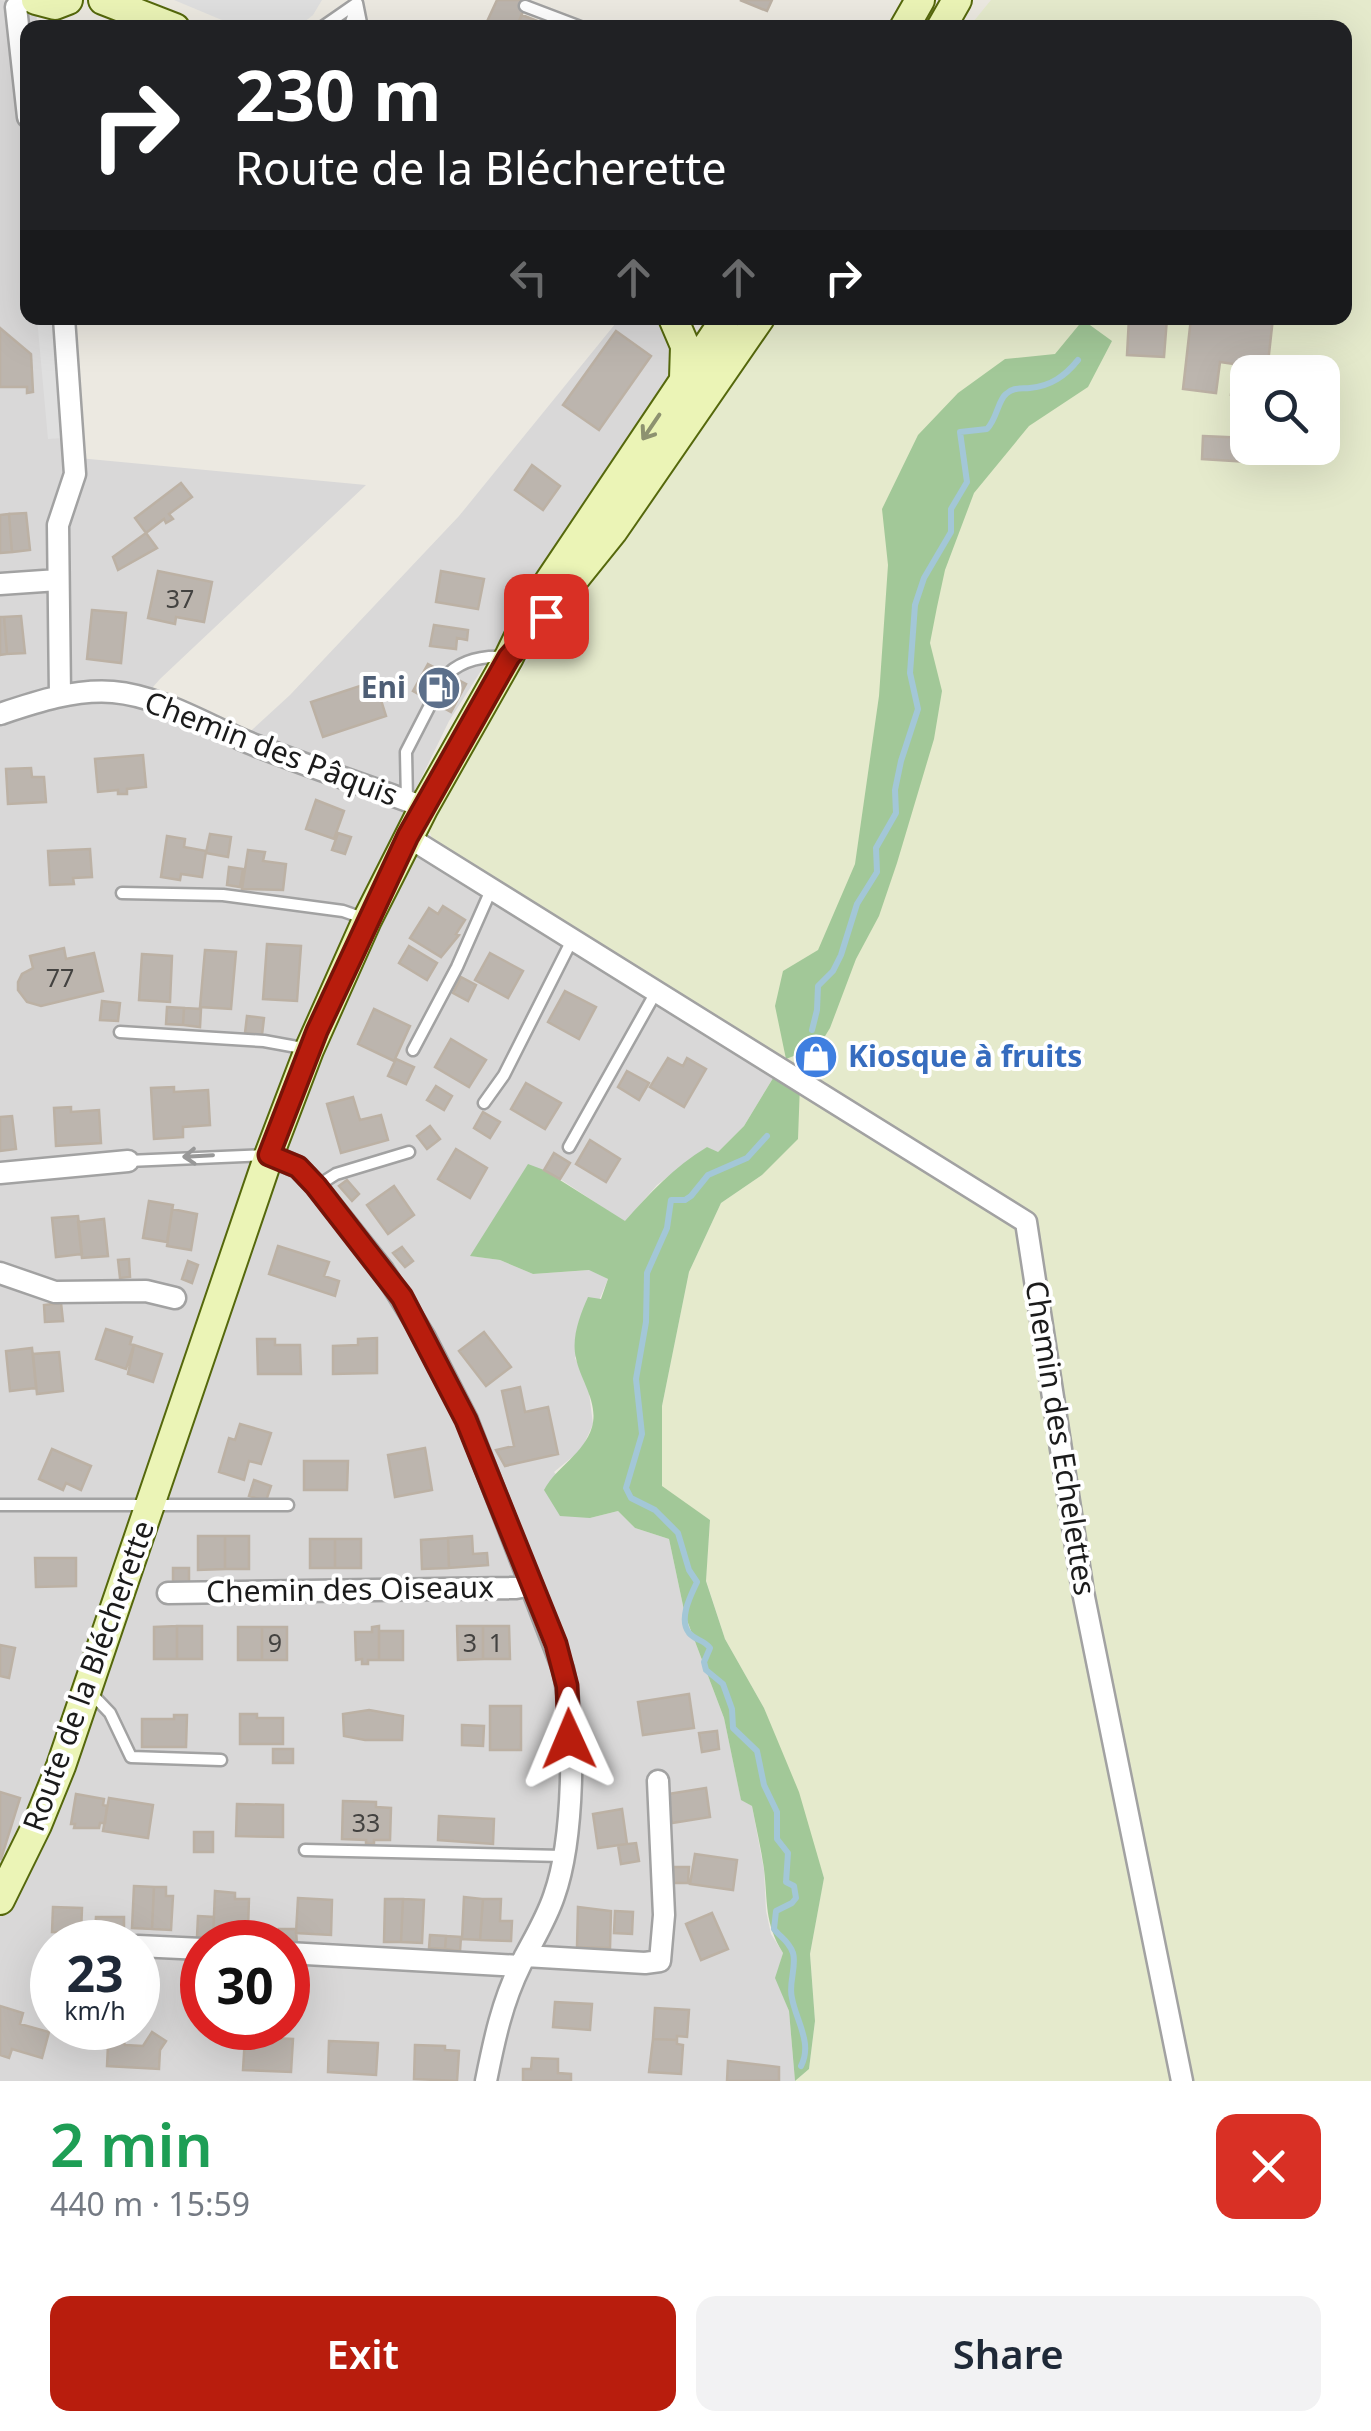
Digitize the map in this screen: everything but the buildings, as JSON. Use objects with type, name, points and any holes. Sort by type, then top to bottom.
[{"type":"main road","points":[[19,3],[55,5],[68,0]]},
{"type":"main road","points":[[103,0],[154,20]]},
{"type":"main road","points":[[676,325],[684,346],[684,378]]},
{"type":"main road","name":"Route de la Blécherette","points":[[0,1900],[37,1825],[88,1690],[269,1155],[309,1050],[408,836],[415,804],[509,657],[536,600],[684,378],[732,325]]},
{"type":"main road","name":"Route de la Blécherette","points":[[509,657],[613,531],[734,325]]},
{"type":"street","points":[[60,696],[58,525],[75,474],[64,325]]},
{"type":"street","points":[[0,584],[58,580]]},
{"type":"street","name":"Chemin des Pâquis","points":[[0,714],[60,696],[109,692],[156,703],[255,745],[415,804]]},
{"type":"street","name":"Chemin des Echelettes","points":[[408,836],[1026,1222],[1083,1592],[1182,2081]]},
{"type":"street","points":[[269,1155],[298,1167],[316,1186],[383,1270],[424,1336],[466,1420],[556,1644],[567,1686],[569,1776],[564,1856],[554,1896],[522,1961],[495,2034],[486,2081]]},
{"type":"street","points":[[0,1173],[128,1161]]},
{"type":"street","points":[[0,1273],[55,1292],[146,1290],[176,1298]]},
{"type":"street","name":"Chemin des Oiseaux","points":[[168,1592],[398,1592],[516,1588],[532,1584]]},
{"type":"street","points":[[310,1954],[660,1961],[664,1915],[658,1780]]},
{"type":"lane","points":[[333,20],[358,2]]},
{"type":"lane","points":[[525,6],[562,20]]},
{"type":"lane","points":[[415,804],[406,752],[444,678],[468,661],[485,656],[509,657]]},
{"type":"lane","points":[[412,1050],[457,967],[491,889]]},
{"type":"lane","points":[[122,893],[223,895],[327,909],[367,920]]},
{"type":"lane","points":[[484,1103],[504,1075],[572,939]]},
{"type":"lane","points":[[569,1146],[656,991]]},
{"type":"lane","points":[[120,1032],[264,1042],[309,1050]]},
{"type":"lane","points":[[316,1186],[359,1166],[409,1152]]},
{"type":"lane","points":[[128,1161],[269,1155]]},
{"type":"lane","name":"Route de la Blécherette","points":[[0,1506],[288,1505]]},
{"type":"lane","points":[[88,1690],[110,1713],[131,1757],[221,1760]]},
{"type":"lane","points":[[305,1850],[564,1856]]},
{"type":"shaded area","points":[[0,0],[38,2],[37,20],[20,20],[20,325],[57,325],[68,457],[366,485],[160,679],[153,687],[156,703],[242,739],[290,695],[459,516],[614,325],[665,325],[676,349],[670,374],[449,721],[393,836],[778,1070],[744,1126],[717,1153],[707,1147],[657,1185],[625,1222],[560,1179],[471,1256],[500,1260],[533,1274],[590,1270],[608,1279],[575,1358],[588,1385],[593,1424],[582,1449],[554,1472],[590,1518],[618,1511],[635,1528],[669,1539],[685,1615],[724,1718],[741,1799],[752,1806],[764,1870],[766,1911],[771,1934],[783,1953],[776,1978],[789,2011],[795,2081],[0,2081]]},
{"type":"shaded area","points":[[174,0],[322,0],[307,20],[222,20]]},
{"type":"shaded area","points":[[38,325],[53,325],[63,438],[48,439]]},
{"type":"green space","points":[[991,0],[1371,0],[1371,2081],[795,2081],[809,2069],[815,2021],[810,1954],[824,1877],[764,1708],[725,1639],[706,1580],[710,1520],[662,1487],[662,1406],[689,1272],[721,1203],[762,1175],[800,1084],[432,839],[428,825],[487,717],[770,325],[1352,325],[1352,20],[975,20]]},
{"type":"green space","points":[[1079,325],[1090,325],[1112,341],[1088,387],[1029,426],[974,493],[945,570],[937,607],[930,643],[942,691],[934,739],[897,863],[879,916],[856,959],[830,1028],[819,1046],[786,1059],[775,1006],[783,971],[818,950],[855,864],[879,696],[888,565],[882,509],[918,435],[958,393],[1005,359],[1055,354]]},
{"type":"green space","points":[[778,1070],[800,1084],[798,1139],[762,1175],[721,1203],[689,1272],[662,1406],[662,1486],[710,1520],[706,1581],[725,1639],[764,1708],[799,1792],[824,1878],[810,1954],[815,2021],[809,2069],[795,2081],[789,2011],[775,1978],[783,1953],[770,1922],[752,1806],[741,1800],[724,1718],[685,1615],[669,1539],[635,1528],[618,1511],[590,1518],[560,1516],[544,1490],[583,1445],[592,1427],[593,1409],[576,1358],[575,1335],[588,1297],[601,1299],[608,1279],[589,1270],[533,1274],[500,1260],[470,1256],[528,1164],[625,1221],[684,1163],[707,1147],[718,1152],[744,1126]]},
{"type":"waterway","points":[[812,1030],[818,986],[833,971],[841,955],[857,904],[877,872],[876,848],[896,813],[895,790],[901,761],[918,709],[910,673],[915,605],[924,578],[951,532],[951,509],[967,482],[960,432],[987,429],[1009,392],[1051,382],[1078,360]]},
{"type":"waterway","points":[[767,1136],[747,1158],[708,1175],[691,1196],[671,1200],[667,1228],[647,1273],[646,1322],[636,1379],[642,1434],[626,1488],[631,1498],[655,1510],[678,1533],[689,1570],[697,1582],[687,1607],[686,1627],[710,1648],[704,1662],[706,1670],[723,1684],[732,1709],[733,1728],[757,1751],[764,1785],[777,1812],[777,1839],[788,1853],[786,1882],[794,1886],[796,1898],[776,1911],[774,1929],[793,1953],[791,1993],[805,2049],[801,2066]]},
{"type":"place","name":"Eni","points":[[439,688]]},
{"type":"place","name":"Kiosque à fruits","points":[[816,1057]]},
{"type":"route","points":[[546,616],[509,657],[408,836],[317,1031],[269,1155],[298,1167],[370,1254],[402,1297],[450,1385],[556,1644],[567,1686],[569,1739]]}]
